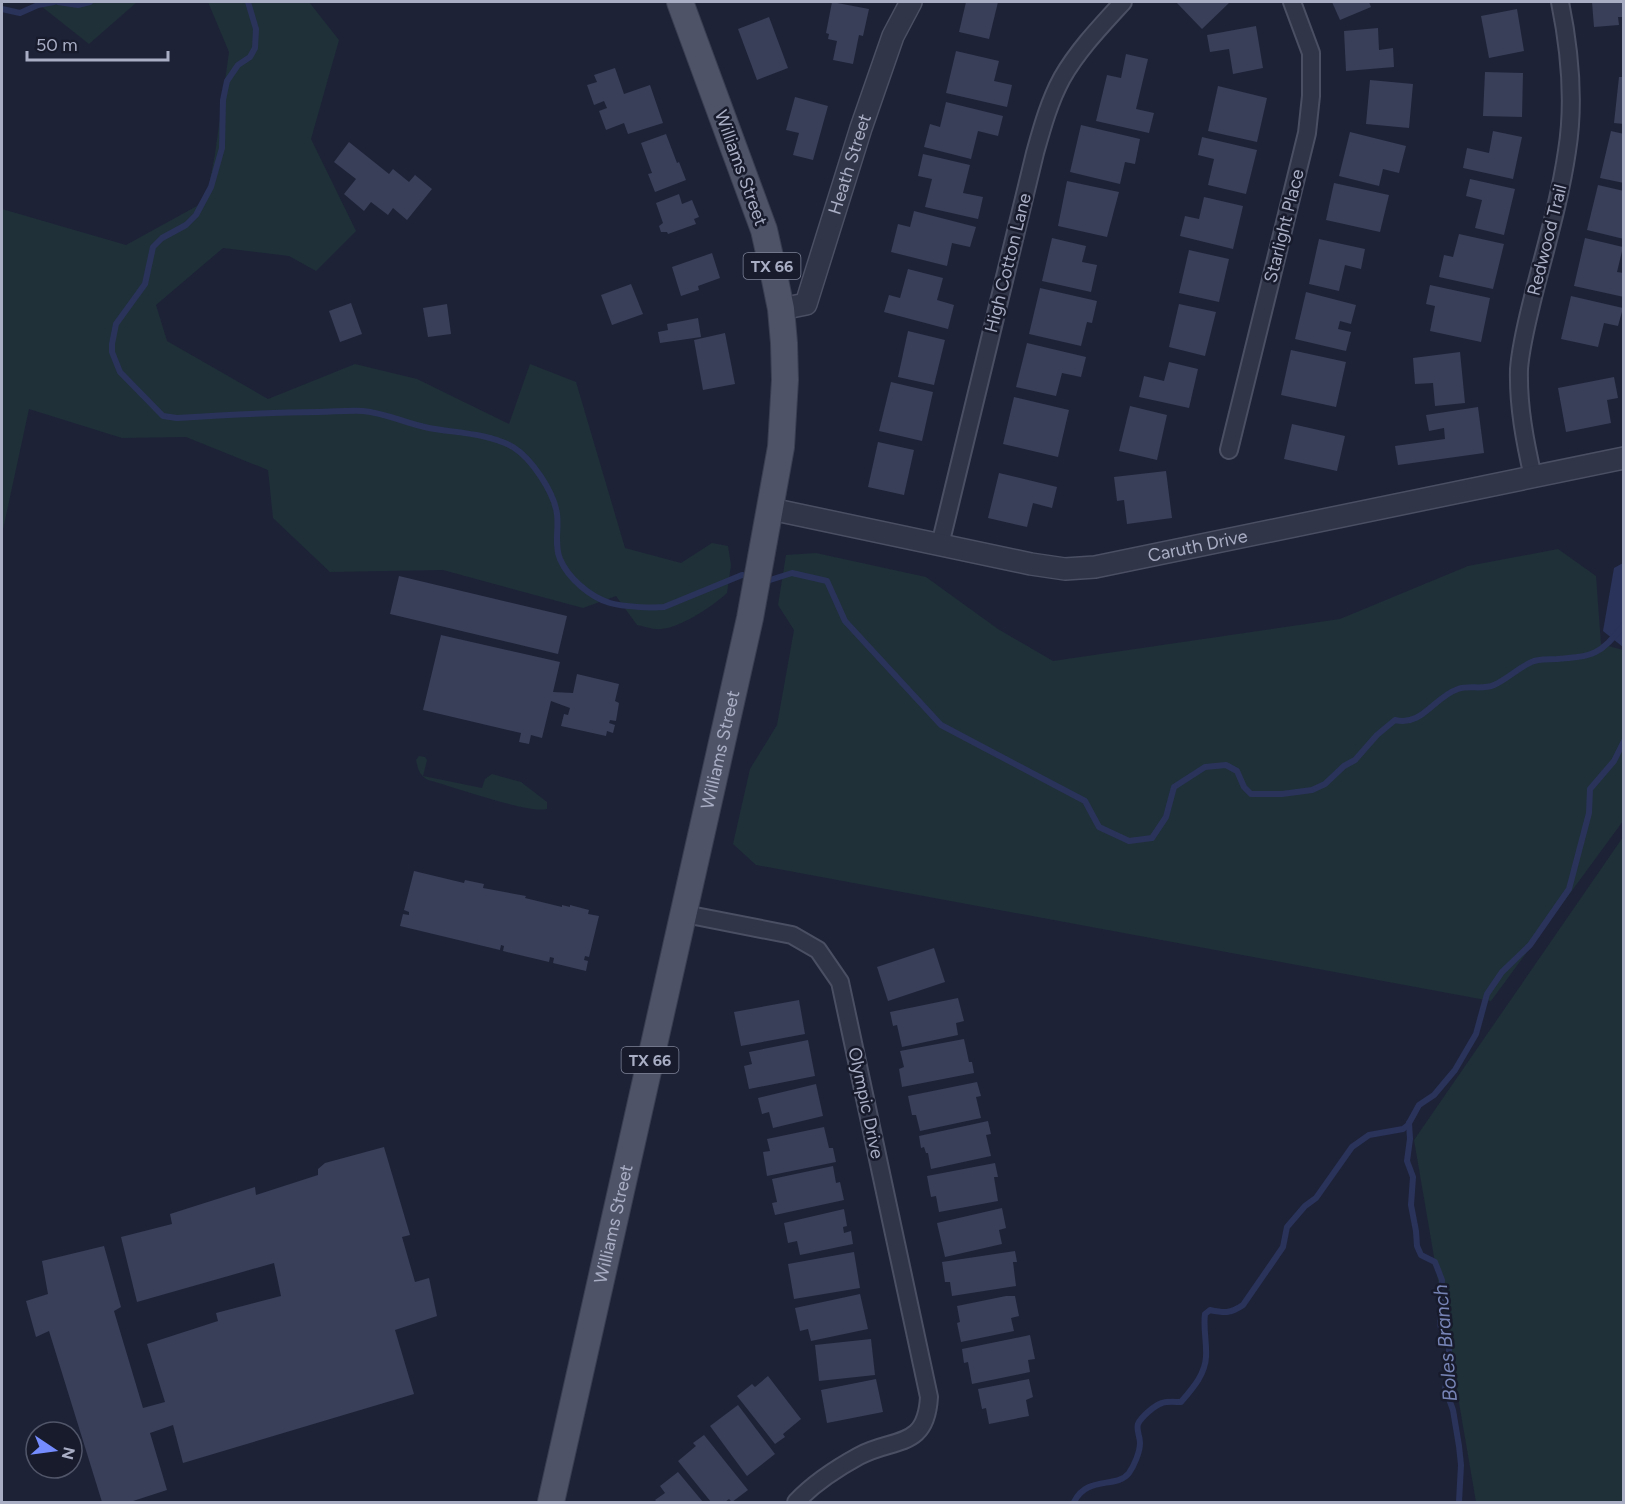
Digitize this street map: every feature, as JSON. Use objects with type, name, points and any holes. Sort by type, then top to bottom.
[{"type":"main road","name":"Williams Street","points":[[551,1503],[750,618],[781,447],[785,380],[781,309],[764,230],[680,2]]},
{"type":"street","name":"Heath Street","points":[[781,309],[806,304],[875,87],[893,36],[911,2]]},
{"type":"street","name":"High Cotton Lane","points":[[940,545],[1035,153],[1047,112],[1062,78],[1081,49],[1123,2]]},
{"type":"street","name":"Starlight Place","points":[[1229,450],[1307,133],[1311,96],[1311,53],[1292,2]]},
{"type":"street","name":"Redwood Trail","points":[[1533,477],[1519,403],[1520,367],[1524,335],[1563,176],[1570,122],[1568,43],[1560,2]]},
{"type":"street","name":"Caruth Drive","points":[[771,509],[1031,564],[1065,568],[1095,567],[1623,458]]},
{"type":"street","name":"Olympic Drive","points":[[685,914],[792,936],[818,950],[840,982],[929,1397],[928,1414],[920,1429],[909,1438],[861,1454],[830,1473],[796,1503]]},
{"type":"shaded area","points":[[41,2],[137,2],[89,44],[41,6]]},
{"type":"shaded area","points":[[208,2],[309,2],[339,40],[311,139],[356,231],[316,271],[289,256],[223,248],[156,305],[167,341],[268,399],[355,364],[417,379],[509,424],[530,364],[576,382],[625,548],[681,563],[712,543],[728,546],[731,565],[727,593],[687,621],[669,628],[658,629],[637,625],[616,596],[583,608],[443,570],[330,572],[273,518],[268,470],[186,437],[122,438],[29,409],[2,534],[2,209],[126,245],[206,201],[229,52]]},
{"type":"shaded area","points":[[1558,549],[1596,576],[1601,644],[1623,650],[1623,821],[1491,1001],[756,865],[733,844],[750,769],[777,725],[794,630],[778,605],[786,555],[816,553],[926,577],[998,629],[1053,661],[1340,619],[1468,566]]},
{"type":"shaded area","points":[[419,756],[425,757],[427,760],[423,776],[416,760]]},
{"type":"shaded area","points":[[492,774],[521,782],[547,802],[547,809],[508,804],[428,780],[423,776],[482,788],[485,779]]},
{"type":"shaded area","points":[[1623,837],[1623,1502],[1476,1502],[1414,1140]]},
{"type":"water","points":[[1623,563],[1623,647],[1603,631],[1614,568]]},
{"type":"building","points":[[832,2],[869,9],[863,36],[859,35],[853,64],[833,60],[837,41],[828,39],[829,34],[826,33]]},
{"type":"building","points":[[966,2],[998,2],[989,39],[959,32]]},
{"type":"building","points":[[1176,2],[1230,2],[1202,29]]},
{"type":"building","points":[[1332,2],[1369,2],[1371,7],[1340,20]]},
{"type":"building","points":[[1592,2],[1624,2],[1624,17],[1618,17],[1619,25],[1594,27]]},
{"type":"building","points":[[1517,9],[1524,51],[1489,58],[1481,16]]},
{"type":"building","points":[[769,17],[788,68],[757,80],[738,29]]},
{"type":"building","points":[[1256,26],[1263,68],[1233,74],[1229,49],[1210,52],[1207,35]]},
{"type":"building","points":[[1378,28],[1379,50],[1393,48],[1394,67],[1346,71],[1344,31]]},
{"type":"building","points":[[956,51],[999,61],[994,81],[1012,85],[1007,107],[946,93]]},
{"type":"building","points":[[1126,54],[1148,59],[1136,109],[1154,113],[1149,133],[1096,121],[1107,75],[1121,78]]},
{"type":"building","points":[[615,68],[624,94],[650,85],[663,123],[628,134],[624,123],[606,130],[599,111],[607,108],[604,101],[594,105],[587,85],[597,82],[594,75]]},
{"type":"building","points":[[1485,72],[1523,73],[1522,117],[1483,116]]},
{"type":"building","points":[[1619,77],[1624,77],[1624,124],[1614,123]]},
{"type":"building","points":[[1370,80],[1413,84],[1409,128],[1366,124]]},
{"type":"building","points":[[1218,86],[1267,98],[1257,142],[1208,131]]},
{"type":"building","points":[[795,97],[828,106],[813,160],[793,155],[799,133],[786,130]]},
{"type":"building","points":[[946,102],[1003,116],[998,136],[978,131],[971,159],[924,147],[930,124],[940,127]]},
{"type":"building","points":[[1081,125],[1140,139],[1135,164],[1125,162],[1120,184],[1070,172]]},
{"type":"building","points":[[1493,131],[1522,137],[1513,179],[1463,168],[1467,148],[1489,153]]},
{"type":"building","points":[[1611,131],[1624,134],[1624,183],[1600,178]]},
{"type":"building","points":[[1350,132],[1406,146],[1399,173],[1383,169],[1379,186],[1339,176]]},
{"type":"building","points":[[666,134],[686,180],[655,192],[648,174],[652,173],[641,143]]},
{"type":"building","points":[[1202,137],[1257,150],[1246,194],[1208,185],[1214,159],[1198,155]]},
{"type":"building","points":[[349,142],[389,174],[393,169],[409,182],[415,175],[432,189],[407,220],[393,208],[388,215],[371,202],[364,211],[344,194],[356,179],[334,162]]},
{"type":"building","points":[[923,154],[970,165],[963,193],[983,197],[978,219],[925,207],[932,179],[918,176]]},
{"type":"building","points":[[1470,179],[1515,189],[1504,235],[1475,228],[1482,200],[1466,196]]},
{"type":"building","points":[[1067,181],[1119,192],[1107,237],[1058,226]]},
{"type":"building","points":[[1334,183],[1389,195],[1380,232],[1326,220]]},
{"type":"building","points":[[1598,185],[1624,191],[1624,239],[1587,230]]},
{"type":"building","points":[[679,194],[682,204],[692,200],[699,217],[694,219],[696,224],[668,234],[661,232],[659,226],[663,223],[656,203]]},
{"type":"building","points":[[1204,197],[1243,206],[1233,249],[1180,236],[1185,216],[1199,219]]},
{"type":"building","points":[[914,211],[976,227],[970,247],[952,243],[947,266],[891,252],[898,224],[910,227]]},
{"type":"building","points":[[1459,234],[1504,244],[1493,289],[1439,277],[1444,255],[1453,257]]},
{"type":"building","points":[[1052,238],[1086,246],[1082,262],[1097,265],[1091,292],[1042,281]]},
{"type":"building","points":[[1585,238],[1623,247],[1617,272],[1624,273],[1624,297],[1574,286]]},
{"type":"building","points":[[1319,239],[1365,249],[1361,269],[1345,265],[1339,291],[1309,284]]},
{"type":"building","points":[[1189,250],[1229,259],[1219,302],[1179,293]]},
{"type":"building","points":[[712,253],[720,278],[698,286],[699,290],[681,296],[672,267]]},
{"type":"building","points":[[908,269],[943,278],[937,300],[954,305],[948,329],[884,312],[889,295],[900,298]]},
{"type":"building","points":[[631,284],[643,314],[612,325],[601,295]]},
{"type":"building","points":[[1430,285],[1490,298],[1481,342],[1430,331],[1435,306],[1426,304]]},
{"type":"building","points":[[1040,288],[1097,301],[1092,323],[1087,322],[1081,346],[1029,334]]},
{"type":"building","points":[[1306,292],[1356,305],[1351,324],[1340,321],[1338,329],[1351,332],[1346,351],[1295,339]]},
{"type":"building","points":[[1571,296],[1623,308],[1618,326],[1604,323],[1598,347],[1561,339]]},
{"type":"building","points":[[351,303],[362,334],[340,342],[329,311]]},
{"type":"building","points":[[447,304],[451,334],[428,337],[423,308]]},
{"type":"building","points":[[1179,304],[1216,312],[1205,356],[1169,347]]},
{"type":"building","points":[[698,318],[701,337],[660,343],[658,332],[668,330],[667,324]]},
{"type":"building","points":[[908,331],[945,340],[934,385],[898,377]]},
{"type":"building","points":[[725,333],[735,384],[703,390],[694,340]]},
{"type":"building","points":[[1027,343],[1086,357],[1081,377],[1062,373],[1056,396],[1016,387]]},
{"type":"building","points":[[1291,350],[1346,362],[1336,407],[1281,395]]},
{"type":"building","points":[[1460,352],[1465,403],[1435,406],[1433,383],[1415,384],[1413,358]]},
{"type":"building","points":[[1169,362],[1198,369],[1189,408],[1139,397],[1144,376],[1164,381]]},
{"type":"building","points":[[1614,377],[1618,398],[1607,400],[1611,423],[1566,432],[1558,388]]},
{"type":"building","points":[[891,382],[933,392],[922,441],[879,431]]},
{"type":"building","points":[[1014,397],[1069,410],[1058,457],[1003,444]]},
{"type":"building","points":[[1130,406],[1167,415],[1157,460],[1119,451]]},
{"type":"building","points":[[1478,407],[1484,453],[1398,465],[1395,446],[1445,439],[1444,428],[1429,431],[1426,415]]},
{"type":"building","points":[[1292,424],[1345,436],[1337,471],[1284,459]]},
{"type":"building","points":[[878,442],[914,450],[904,495],[868,487]]},
{"type":"building","points":[[1166,471],[1172,518],[1127,524],[1124,500],[1117,501],[1114,477]]},
{"type":"building","points":[[999,473],[1057,487],[1052,508],[1033,503],[1027,527],[988,518]]},
{"type":"building","points":[[399,576],[567,616],[558,654],[390,614]]},
{"type":"building","points":[[441,635],[560,662],[553,692],[573,693],[577,674],[619,684],[615,701],[619,703],[616,721],[610,720],[609,723],[615,725],[613,733],[607,731],[606,736],[561,726],[564,714],[568,715],[570,708],[551,701],[542,738],[531,735],[529,744],[519,742],[521,733],[423,710]]},
{"type":"building","points":[[414,871],[464,883],[465,880],[484,884],[483,888],[526,896],[525,898],[562,907],[562,905],[570,907],[570,905],[589,910],[588,914],[599,916],[589,957],[585,956],[584,960],[588,961],[586,971],[553,963],[554,958],[550,957],[549,962],[503,951],[504,946],[501,945],[500,950],[400,926],[403,914],[409,915],[409,912],[404,910]]},
{"type":"building","points":[[934,948],[945,982],[888,1001],[877,967]]},
{"type":"building","points":[[958,998],[964,1021],[956,1023],[958,1035],[902,1047],[897,1025],[893,1026],[890,1012]]},
{"type":"building","points":[[799,1000],[805,1034],[741,1046],[734,1012]]},
{"type":"building","points":[[964,1039],[974,1073],[902,1087],[899,1069],[904,1067],[900,1051]]},
{"type":"building","points":[[808,1040],[815,1076],[749,1089],[744,1066],[752,1064],[749,1052]]},
{"type":"building","points":[[977,1082],[981,1096],[976,1097],[981,1118],[920,1131],[916,1115],[912,1115],[908,1096]]},
{"type":"building","points":[[816,1084],[823,1116],[773,1128],[769,1112],[762,1114],[758,1098]]},
{"type":"building","points":[[988,1121],[991,1134],[986,1135],[991,1156],[931,1169],[928,1153],[924,1147],[921,1148],[919,1136]]},
{"type":"building","points":[[824,1127],[829,1148],[833,1148],[836,1162],[767,1176],[763,1152],[770,1151],[767,1139]]},
{"type":"building","points":[[384,1147],[410,1235],[402,1237],[415,1282],[429,1278],[437,1316],[395,1330],[414,1394],[183,1463],[173,1425],[150,1433],[167,1490],[130,1502],[102,1502],[84,1444],[84,1420],[77,1420],[49,1331],[36,1337],[26,1301],[48,1294],[42,1261],[104,1246],[121,1307],[114,1311],[143,1408],[165,1402],[147,1344],[218,1321],[216,1313],[281,1296],[274,1263],[137,1302],[121,1237],[172,1224],[170,1214],[255,1187],[256,1195],[318,1175],[318,1169],[325,1163]]},
{"type":"building","points":[[995,1163],[998,1177],[994,1177],[998,1201],[939,1212],[936,1196],[931,1197],[927,1176]]},
{"type":"building","points":[[833,1166],[836,1183],[840,1182],[844,1200],[775,1215],[772,1203],[777,1202],[772,1179]]},
{"type":"building","points":[[1002,1208],[1006,1228],[999,1230],[1002,1244],[945,1257],[937,1223]]},
{"type":"building","points":[[844,1209],[847,1226],[843,1227],[844,1233],[851,1231],[853,1244],[800,1255],[797,1241],[788,1243],[784,1223]]},
{"type":"building","points":[[1015,1251],[1017,1262],[1013,1262],[1016,1286],[952,1296],[950,1282],[945,1282],[942,1262]]},
{"type":"building","points":[[854,1252],[860,1288],[794,1299],[788,1264]]},
{"type":"building","points":[[860,1294],[868,1329],[811,1341],[808,1329],[800,1331],[795,1308]]},
{"type":"building","points":[[1015,1296],[1019,1316],[1011,1318],[1014,1331],[961,1342],[957,1323],[960,1322],[957,1306]]},
{"type":"building","points":[[1030,1335],[1035,1359],[1028,1360],[1030,1372],[972,1384],[968,1362],[964,1363],[962,1349]]},
{"type":"building","points":[[871,1339],[875,1375],[819,1381],[815,1345]]},
{"type":"building","points":[[768,1376],[801,1419],[783,1434],[785,1437],[775,1444],[737,1396],[752,1384],[755,1387]]},
{"type":"building","points":[[876,1379],[883,1412],[827,1423],[821,1390]]},
{"type":"building","points":[[1029,1379],[1033,1397],[1026,1400],[1029,1416],[989,1424],[986,1408],[982,1409],[978,1389]]},
{"type":"building","points":[[738,1405],[775,1454],[747,1476],[710,1426]]},
{"type":"building","points":[[704,1435],[748,1490],[732,1502],[729,1499],[725,1502],[711,1502],[678,1461],[696,1446],[693,1443]]},
{"type":"building","points":[[678,1472],[703,1502],[657,1502],[655,1500],[665,1493],[660,1486]]},
{"type":"waterway","points":[[2,9],[20,13],[38,5],[54,2]]},
{"type":"waterway","points":[[58,2],[78,5],[90,2]]},
{"type":"waterway","points":[[248,2],[256,29],[255,48],[250,57],[238,65],[227,81],[223,100],[222,148],[211,187],[196,215],[186,225],[162,238],[153,247],[145,284],[116,324],[112,352],[120,372],[163,416],[177,418],[363,411],[439,430],[483,436],[503,442],[527,459],[552,496],[557,514],[558,554],[568,573],[588,591],[610,603],[637,607],[664,607],[742,575],[752,577]]},
{"type":"waterway","points":[[762,579],[770,580],[792,573],[827,581],[845,621],[941,725],[1085,801],[1099,827],[1129,841],[1152,838],[1166,817],[1174,787],[1205,767],[1226,765],[1237,771],[1244,787],[1251,794],[1282,794],[1312,790],[1325,784],[1344,766],[1355,760],[1377,735],[1395,720],[1413,719],[1458,689],[1494,685],[1534,661],[1588,655],[1602,648],[1624,625]]},
{"type":"waterway","points":[[1074,1502],[1086,1488],[1124,1478],[1129,1473],[1139,1450],[1138,1426],[1140,1421],[1159,1404],[1181,1402],[1201,1376],[1206,1357],[1205,1314],[1210,1310],[1231,1311],[1243,1305],[1283,1247],[1287,1227],[1305,1206],[1316,1198],[1352,1147],[1369,1135],[1403,1129],[1408,1125],[1419,1105],[1434,1095],[1455,1070],[1476,1034],[1487,994],[1502,972],[1530,945],[1569,889],[1589,813],[1590,789],[1614,761],[1624,741]]},
{"type":"waterway","name":"Boles Branch","points":[[1409,1123],[1410,1139],[1407,1161],[1413,1177],[1411,1205],[1417,1246],[1421,1255],[1435,1262],[1442,1280],[1440,1323],[1442,1334],[1449,1344],[1449,1374],[1445,1388],[1453,1410],[1459,1446],[1461,1465],[1459,1502]]}]
